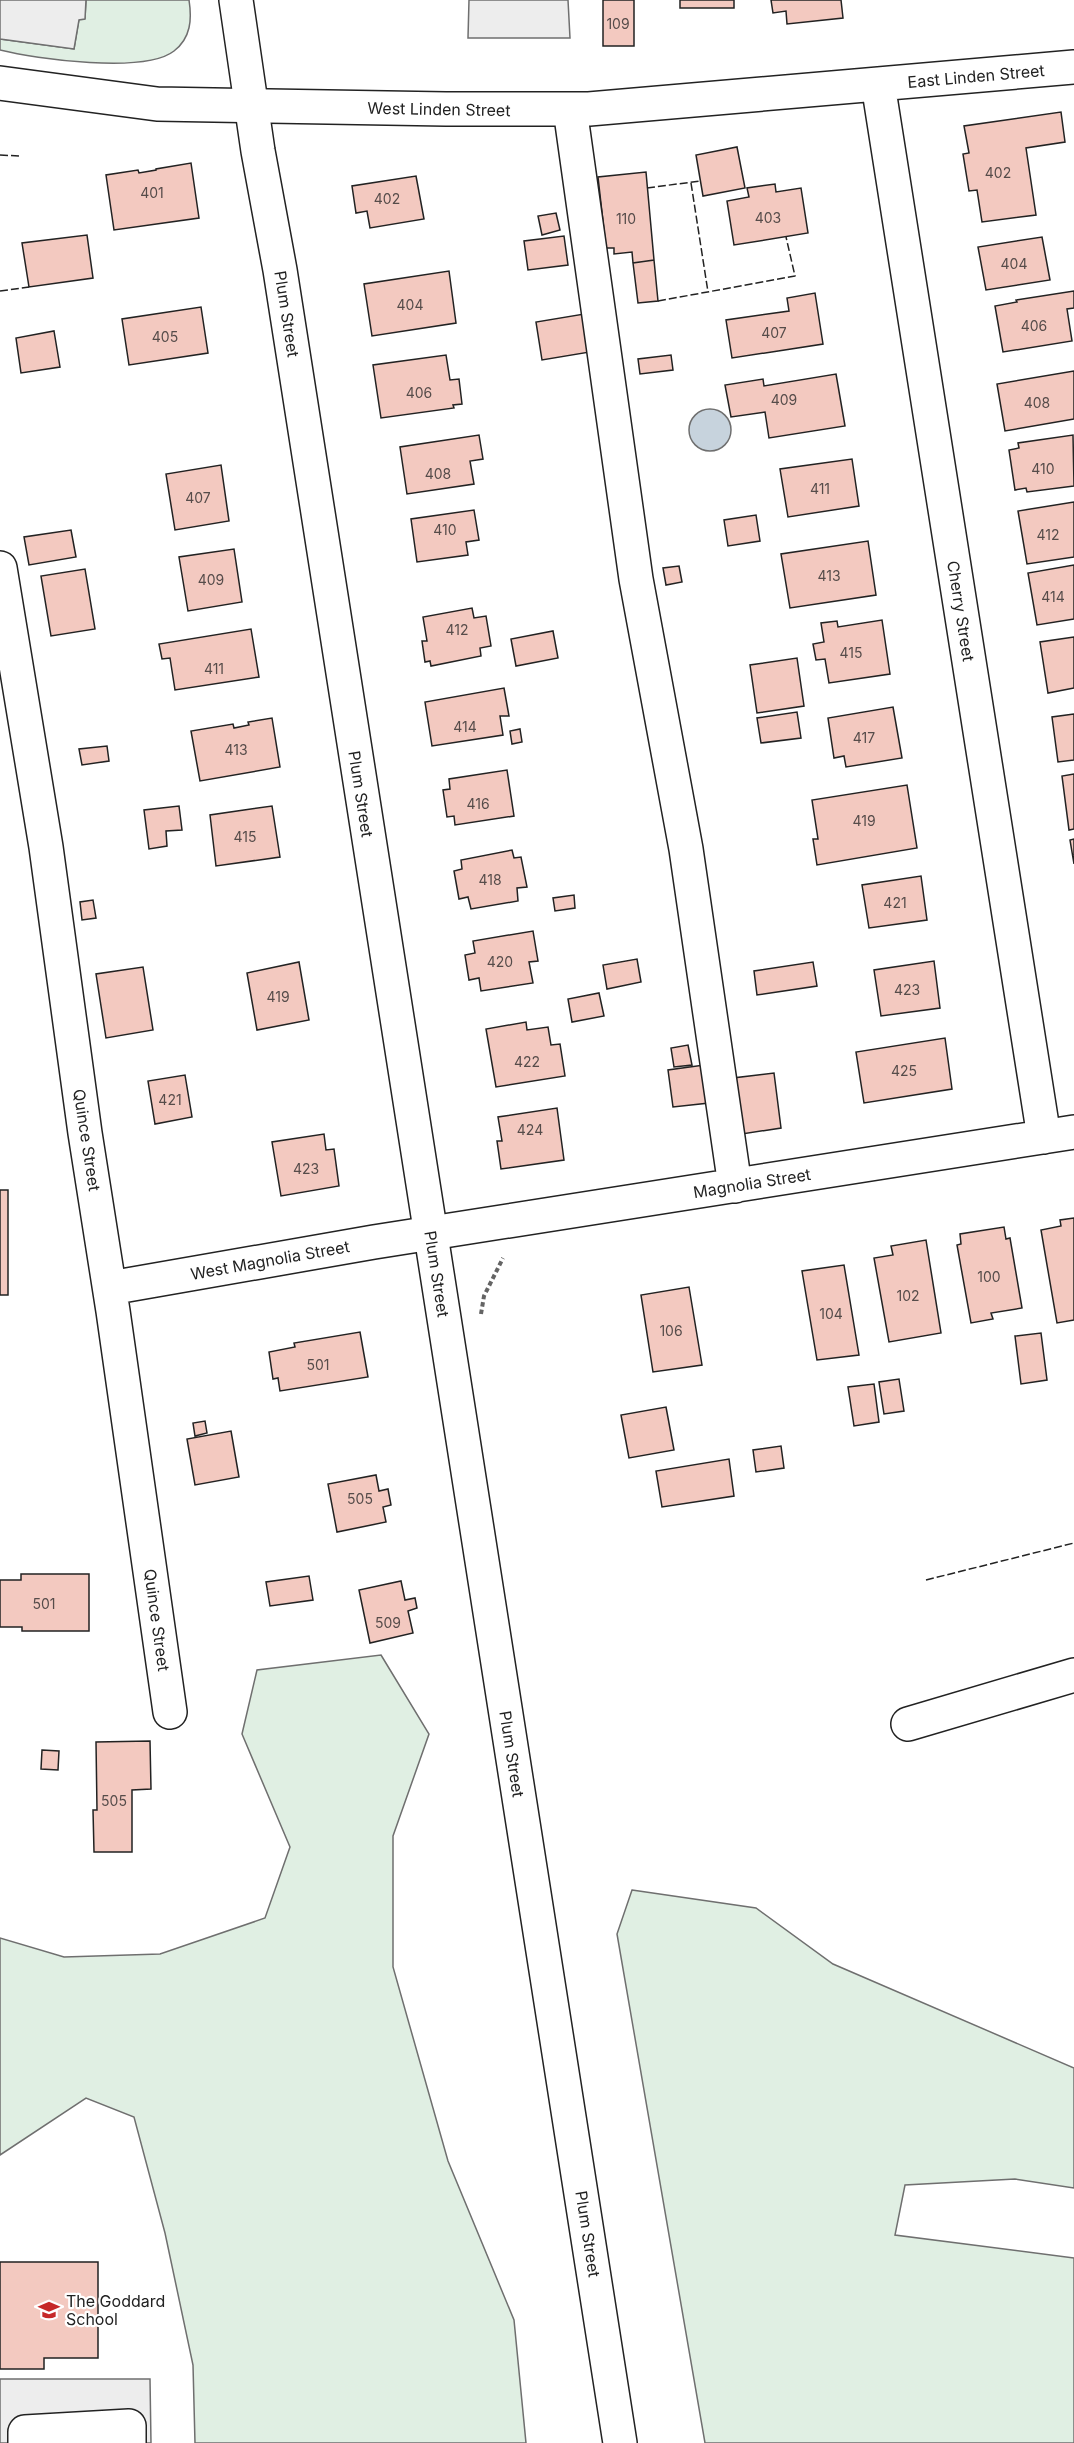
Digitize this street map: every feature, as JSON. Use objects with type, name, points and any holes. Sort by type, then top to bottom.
[{"type":"street","name":"Plum Street","points":[[236,0],[620,2443]]},
{"type":"street","name":"East Linden Street","points":[[878,84],[1074,67]]},
{"type":"street","name":"West Linden Street","points":[[0,83],[157,104],[570,109],[878,84]]},
{"type":"street","name":"Cherry Street","points":[[878,84],[1059,1134]]},
{"type":"street","points":[[570,109],[636,579],[686,849],[735,1186]]},
{"type":"street","name":"Quince Street","points":[[0,568],[46,847],[85,1133],[110,1288],[170,1712]]},
{"type":"street","name":"Magnolia Street","points":[[430,1233],[1059,1134]]},
{"type":"street","name":"West Magnolia Street","points":[[110,1288],[430,1233]]},
{"type":"street","points":[[908,1724],[1074,1675]]},
{"type":"street","points":[[26,2443],[25,2432],[129,2426],[129,2443]]},
{"type":"path","points":[[481,1316],[483,1296],[501,1259],[510,1254]]},
{"type":"green space","points":[[86,0],[189,0],[189,28],[184,40],[174,51],[160,58],[140,62],[63,60],[0,50],[0,39],[74,49],[79,19],[85,18]]},
{"type":"green space","points":[[381,1655],[429,1734],[393,1836],[393,1967],[448,2161],[514,2320],[526,2443],[195,2443],[193,2365],[165,2233],[134,2117],[86,2098],[0,2155],[0,1938],[64,1957],[160,1954],[265,1918],[290,1847],[242,1734],[257,1670]]},
{"type":"green space","points":[[632,1890],[756,1908],[833,1964],[1074,2068],[1074,2188],[1015,2179],[905,2185],[895,2235],[1074,2258],[1074,2443],[705,2443],[617,1934]]},
{"type":"shaded area","points":[[0,0],[86,0],[85,19],[79,20],[74,49],[0,39]]},
{"type":"shaded area","points":[[469,0],[568,0],[570,38],[468,38]]},
{"type":"shaded area","points":[[710,409],[725,415],[731,430],[725,445],[710,451],[695,445],[689,430],[695,415]]},
{"type":"shaded area","points":[[0,2379],[150,2379],[151,2443],[0,2443]]},
{"type":"building","points":[[603,0],[634,0],[634,46],[603,46]]},
{"type":"building","points":[[680,0],[734,0],[734,8],[680,8]]},
{"type":"building","points":[[771,0],[841,0],[843,18],[787,24],[786,11],[773,13]]},
{"type":"building","points":[[1061,112],[1065,142],[1026,148],[1036,215],[982,222],[977,190],[969,191],[963,154],[969,153],[964,126]]},
{"type":"building","points":[[737,147],[745,188],[703,196],[696,155]]},
{"type":"building","points":[[191,163],[199,218],[114,230],[106,175],[138,170],[139,173]]},
{"type":"building","points":[[646,172],[654,260],[633,263],[632,252],[614,254],[614,248],[606,248],[598,177]]},
{"type":"building","points":[[416,176],[424,219],[370,228],[367,211],[356,213],[352,186]]},
{"type":"building","points":[[775,184],[776,192],[801,188],[808,233],[734,245],[727,201],[749,197],[747,188]]},
{"type":"building","points":[[556,213],[560,230],[542,235],[538,216]]},
{"type":"building","points":[[87,235],[93,278],[29,287],[22,243]]},
{"type":"building","points":[[564,236],[568,265],[528,270],[524,241]]},
{"type":"building","points":[[1042,237],[1050,280],[986,290],[978,247]]},
{"type":"building","points":[[654,260],[658,301],[638,303],[633,263]]},
{"type":"building","points":[[449,271],[456,323],[372,336],[364,284]]},
{"type":"building","points":[[1074,291],[1074,308],[1067,309],[1072,341],[1003,352],[995,306],[1017,302],[1016,300]]},
{"type":"building","points":[[815,293],[823,344],[732,358],[726,320],[789,311],[787,298]]},
{"type":"building","points":[[201,307],[208,353],[129,365],[122,319]]},
{"type":"building","points":[[584,314],[590,352],[542,360],[536,322]]},
{"type":"building","points":[[54,331],[60,367],[21,373],[16,338]]},
{"type":"building","points":[[446,355],[450,380],[459,379],[462,404],[453,405],[454,408],[381,418],[373,365]]},
{"type":"building","points":[[671,355],[673,370],[640,374],[638,359]]},
{"type":"building","points":[[1074,371],[1074,419],[1005,431],[997,384]]},
{"type":"building","points":[[836,374],[845,426],[769,438],[765,412],[731,417],[725,385],[763,379],[764,386]]},
{"type":"building","points":[[479,435],[483,459],[470,461],[474,484],[407,494],[400,447]]},
{"type":"building","points":[[1073,435],[1074,486],[1027,492],[1026,488],[1015,490],[1009,450],[1019,448],[1018,443]]},
{"type":"building","points":[[852,459],[859,506],[788,517],[780,469]]},
{"type":"building","points":[[221,465],[229,521],[175,530],[166,474]]},
{"type":"building","points":[[1074,502],[1074,557],[1027,564],[1018,511]]},
{"type":"building","points":[[474,510],[479,540],[466,542],[468,555],[417,562],[411,519]]},
{"type":"building","points":[[756,515],[760,541],[728,546],[724,520]]},
{"type":"building","points":[[71,530],[76,557],[29,565],[24,537]]},
{"type":"building","points":[[868,541],[876,595],[790,608],[781,554]]},
{"type":"building","points":[[234,549],[242,602],[188,611],[179,557]]},
{"type":"building","points":[[1074,565],[1074,619],[1037,625],[1028,573]]},
{"type":"building","points":[[679,566],[682,582],[666,585],[663,568]]},
{"type":"building","points":[[85,569],[95,629],[51,636],[41,576]]},
{"type":"building","points":[[472,608],[474,618],[486,616],[491,646],[480,648],[481,656],[431,666],[430,661],[425,662],[422,641],[427,641],[423,617]]},
{"type":"building","points":[[882,620],[890,674],[829,683],[825,659],[816,660],[813,644],[824,642],[821,623],[837,621],[838,627]]},
{"type":"building","points":[[251,629],[259,677],[175,690],[170,658],[162,659],[159,644]]},
{"type":"building","points":[[553,631],[558,658],[516,666],[511,639]]},
{"type":"building","points":[[1074,637],[1074,688],[1048,693],[1040,642]]},
{"type":"building","points":[[797,658],[804,706],[757,713],[750,665]]},
{"type":"building","points":[[504,688],[509,716],[500,716],[503,735],[432,746],[425,702]]},
{"type":"building","points":[[893,707],[902,758],[846,767],[844,756],[834,758],[828,718]]},
{"type":"building","points":[[797,712],[801,738],[761,743],[757,718]]},
{"type":"building","points":[[1074,714],[1074,760],[1058,762],[1052,717]]},
{"type":"building","points":[[272,718],[280,767],[200,781],[191,731],[233,724],[234,728],[249,725],[248,722]]},
{"type":"building","points":[[520,729],[522,742],[512,744],[510,731]]},
{"type":"building","points":[[107,746],[109,761],[82,765],[79,749]]},
{"type":"building","points":[[507,770],[514,816],[455,825],[454,816],[447,817],[443,790],[450,789],[449,779]]},
{"type":"building","points":[[1074,774],[1074,829],[1069,830],[1062,776]]},
{"type":"building","points":[[907,785],[917,848],[817,865],[813,839],[818,839],[812,800]]},
{"type":"building","points":[[179,806],[182,830],[166,831],[167,846],[149,849],[144,810]]},
{"type":"building","points":[[272,806],[280,857],[216,866],[210,815]]},
{"type":"building","points":[[1074,839],[1074,864],[1070,840]]},
{"type":"building","points":[[512,850],[514,858],[521,857],[527,887],[517,888],[518,901],[471,909],[468,897],[459,899],[454,871],[462,869],[461,860]]},
{"type":"building","points":[[921,876],[927,920],[869,928],[862,885]]},
{"type":"building","points":[[574,895],[575,908],[555,911],[553,898]]},
{"type":"building","points":[[93,900],[96,918],[82,920],[80,902]]},
{"type":"building","points":[[533,931],[538,961],[529,962],[533,983],[481,991],[479,978],[469,980],[465,955],[475,953],[473,941]]},
{"type":"building","points":[[637,959],[641,982],[607,989],[603,965]]},
{"type":"building","points":[[934,961],[940,1008],[881,1016],[874,970]]},
{"type":"building","points":[[299,962],[309,1020],[257,1030],[247,973]]},
{"type":"building","points":[[813,962],[817,986],[757,995],[754,971]]},
{"type":"building","points":[[143,967],[153,1030],[106,1038],[96,974]]},
{"type":"building","points":[[599,993],[604,1016],[572,1022],[568,999]]},
{"type":"building","points":[[526,1022],[527,1030],[548,1027],[551,1045],[560,1044],[565,1076],[496,1087],[486,1029]]},
{"type":"building","points":[[945,1038],[952,1089],[864,1103],[856,1052]]},
{"type":"building","points":[[688,1045],[692,1065],[674,1067],[671,1048]]},
{"type":"building","points":[[704,1065],[709,1103],[673,1107],[668,1070]]},
{"type":"building","points":[[774,1073],[781,1128],[742,1134],[733,1078]]},
{"type":"building","points":[[185,1075],[192,1117],[155,1124],[148,1081]]},
{"type":"building","points":[[557,1108],[564,1160],[501,1169],[497,1141],[502,1141],[498,1117]]},
{"type":"building","points":[[324,1134],[326,1150],[334,1149],[339,1186],[281,1196],[272,1142]]},
{"type":"building","points":[[0,1190],[8,1190],[8,1295],[0,1295]]},
{"type":"building","points":[[1074,1218],[1074,1320],[1057,1323],[1041,1230],[1061,1226],[1060,1220]]},
{"type":"building","points":[[1004,1227],[1006,1239],[1010,1238],[1022,1308],[991,1313],[993,1319],[971,1323],[957,1245],[961,1244],[960,1234]]},
{"type":"building","points":[[926,1240],[941,1333],[889,1342],[874,1258],[893,1255],[891,1246]]},
{"type":"building","points":[[844,1265],[859,1355],[817,1360],[802,1271]]},
{"type":"building","points":[[689,1287],[702,1365],[653,1372],[641,1295]]},
{"type":"building","points":[[360,1332],[368,1377],[280,1391],[278,1378],[273,1379],[269,1352],[295,1347],[294,1343]]},
{"type":"building","points":[[1041,1333],[1047,1380],[1021,1384],[1015,1336]]},
{"type":"building","points":[[899,1379],[904,1411],[884,1414],[879,1382]]},
{"type":"building","points":[[874,1384],[879,1422],[854,1426],[848,1387]]},
{"type":"building","points":[[666,1407],[674,1450],[629,1458],[621,1415]]},
{"type":"building","points":[[205,1421],[207,1433],[195,1436],[193,1423]]},
{"type":"building","points":[[231,1431],[239,1477],[195,1485],[187,1439]]},
{"type":"building","points":[[781,1446],[784,1468],[756,1472],[753,1450]]},
{"type":"building","points":[[729,1459],[734,1496],[662,1507],[656,1471]]},
{"type":"building","points":[[376,1475],[379,1491],[388,1489],[391,1505],[383,1507],[386,1522],[337,1532],[328,1484]]},
{"type":"building","points":[[21,1574],[89,1574],[89,1631],[22,1631],[22,1627],[0,1627],[0,1580],[21,1580]]},
{"type":"building","points":[[309,1576],[313,1600],[270,1606],[266,1582]]},
{"type":"building","points":[[401,1581],[405,1600],[415,1598],[417,1608],[408,1611],[413,1633],[370,1643],[359,1590]]},
{"type":"building","points":[[150,1741],[151,1789],[132,1790],[132,1852],[94,1852],[93,1810],[97,1810],[96,1742]]},
{"type":"building","points":[[42,1750],[59,1751],[58,1770],[41,1769]]},
{"type":"building","name":"The Goddard School","points":[[0,2262],[98,2262],[98,2358],[44,2358],[44,2369],[0,2369]]},
{"type":"fence","points":[[0,155],[21,156]]},
{"type":"fence","points":[[647,188],[700,181]]},
{"type":"fence","points":[[691,183],[708,292]]},
{"type":"fence","points":[[658,301],[795,276],[786,237]]},
{"type":"fence","points":[[0,291],[29,287]]},
{"type":"fence","points":[[926,1580],[1074,1543]]},
{"type":"place","name":"The Goddard School","points":[[49,2310]]}]
